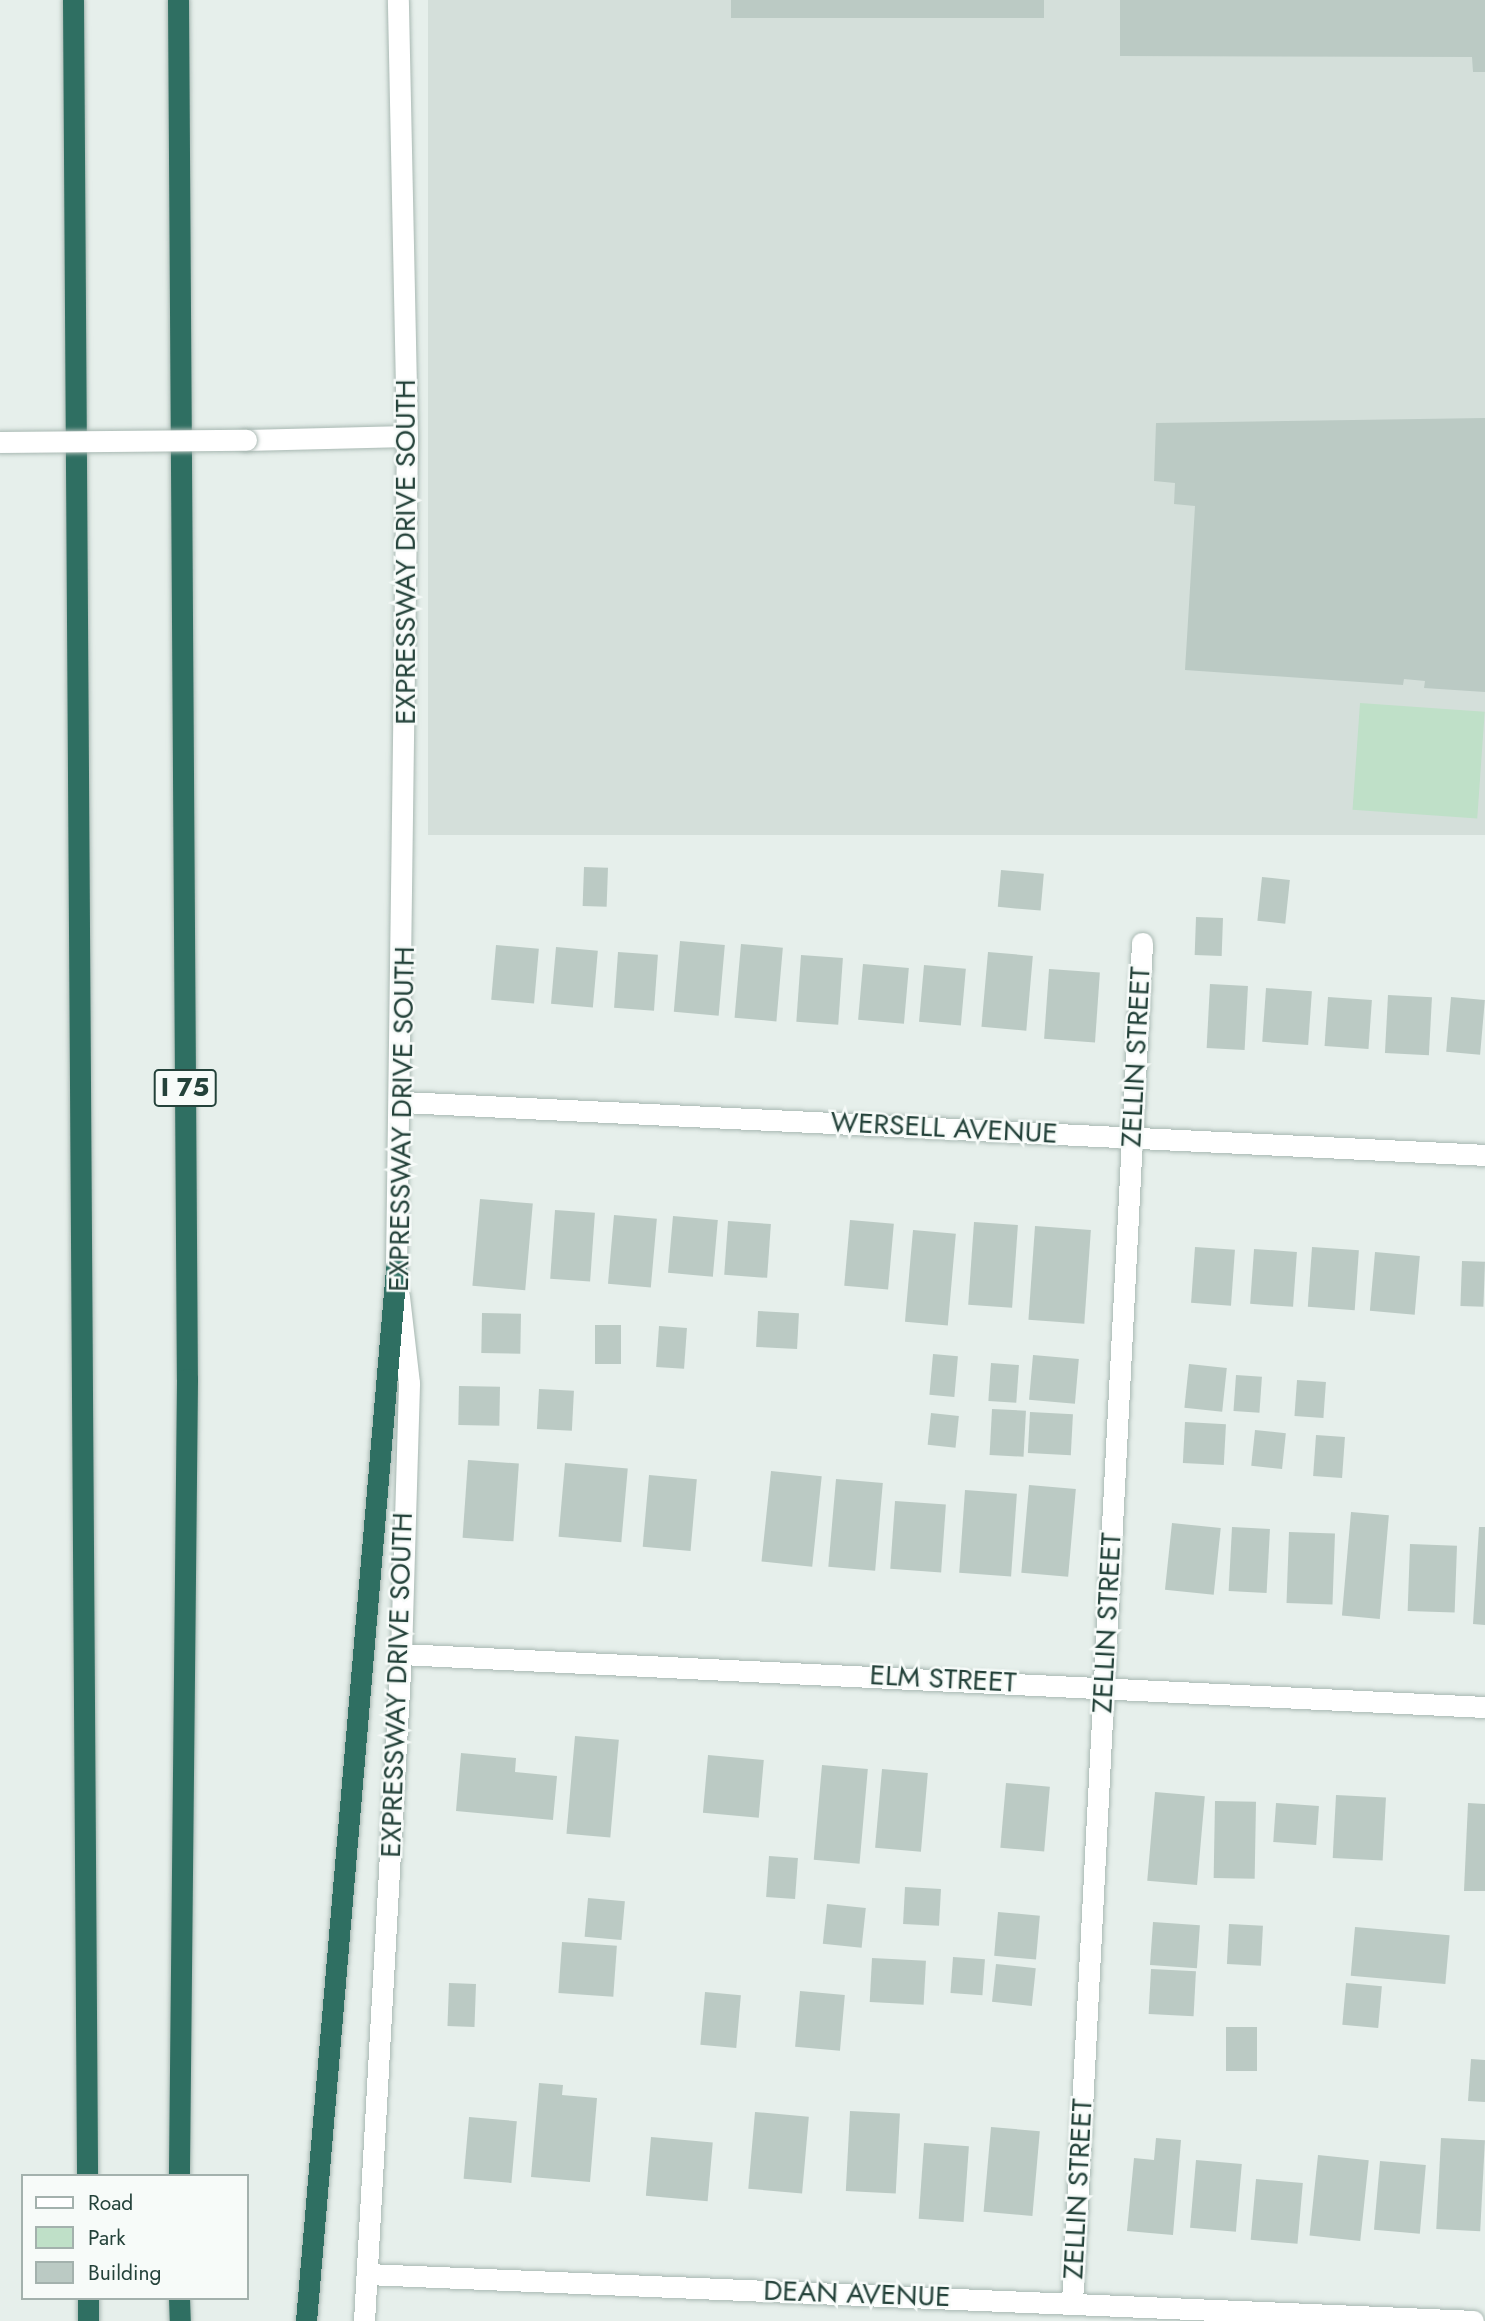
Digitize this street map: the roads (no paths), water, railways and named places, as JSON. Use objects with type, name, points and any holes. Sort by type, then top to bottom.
[{"type":"highway","points":[[72,0],[87,2174]]},
{"type":"highway","name":"I 75","points":[[178,0],[187,1379],[179,2174]]},
{"type":"highway","points":[[306,2321],[396,1268]]},
{"type":"highway","points":[[88,2300],[88,2321]]},
{"type":"highway","points":[[179,2300],[180,2321]]},
{"type":"street","name":"EXPRESSWAY DRIVE SOUTH","points":[[364,2321],[401,1654],[409,1383],[396,1268],[402,1102],[407,436],[398,0]]},
{"type":"street","points":[[0,442],[407,436]]},
{"type":"street","name":"ZELLIN STREET","points":[[1072,2302],[1142,943]]},
{"type":"street","name":"WERSELL AVENUE","points":[[402,1102],[1485,1155]]},
{"type":"street","name":"ELM STREET","points":[[401,1654],[1104,1686],[1485,1707]]},
{"type":"street","name":"DEAN AVENUE","points":[[367,2273],[1473,2321]]}]
